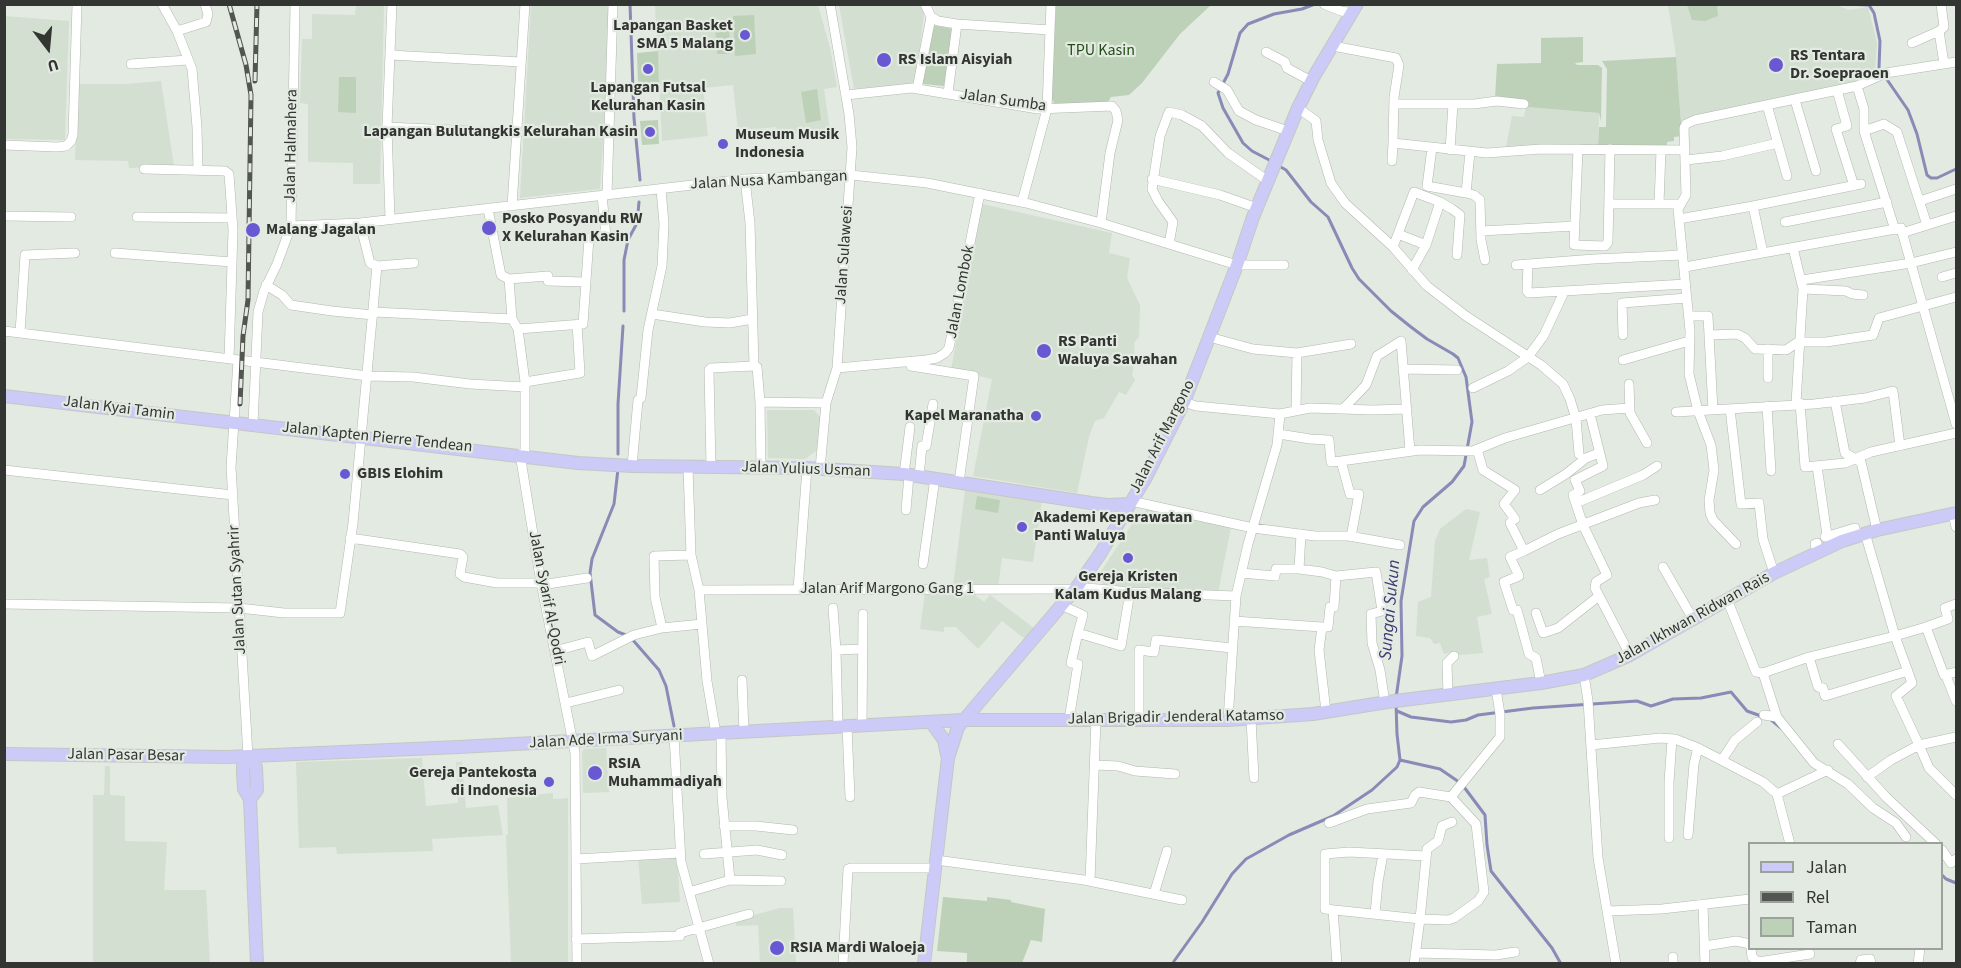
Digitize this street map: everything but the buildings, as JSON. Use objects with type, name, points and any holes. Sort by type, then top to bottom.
[{"type":"main road","name":"Jalan Arif Margono","points":[[924,963],[948,758],[958,727],[1076,588],[1131,503],[1185,402],[1257,208],[1298,108],[1311,81],[1355,9]]},
{"type":"main road","name":"Jalan Kyai Tamin","points":[[4,396],[234,423]]},
{"type":"main road","name":"Jalan Kapten Pierre Tendean","points":[[234,423],[523,455]]},
{"type":"main road","name":"Jalan Yulius Usman","points":[[523,455],[578,463],[632,466],[807,468],[911,475],[1091,503],[1108,505],[1131,503]]},
{"type":"main road","points":[[1091,503],[1105,511],[1117,526]]},
{"type":"main road","name":"Jalan Ikhwan Ridwan Rais","points":[[1386,703],[1496,690],[1584,675],[1630,655],[1693,620],[1822,542],[1954,514]]},
{"type":"main road","name":"Jalan Brigadir Jenderal Katamso","points":[[963,720],[1228,720],[1326,712],[1386,703]]},
{"type":"main road","name":"Jalan Ade Irma Suryani","points":[[248,756],[963,720]]},
{"type":"main road","points":[[931,722],[944,740],[948,758]]},
{"type":"main road","name":"Jalan Pasar Besar","points":[[4,754],[248,756]]},
{"type":"main road","points":[[248,756],[243,766],[243,773],[244,789],[250,799],[257,963]]},
{"type":"street","points":[[4,145],[57,147],[66,146],[71,141],[76,4]]},
{"type":"street","points":[[144,169],[198,169],[195,87],[177,31],[162,4]]},
{"type":"street","points":[[177,31],[206,22],[208,14],[206,4]]},
{"type":"street","name":"Jalan Halmahera","points":[[254,424],[258,312],[266,285],[277,264],[291,226],[295,4]]},
{"type":"street","points":[[390,219],[387,127],[392,4]]},
{"type":"street","points":[[512,206],[525,4]]},
{"type":"street","points":[[509,279],[512,319],[518,328],[583,324],[589,238],[606,236],[604,195],[613,4]]},
{"type":"street","name":"Jalan Sulawesi","points":[[820,469],[826,403],[837,368],[852,147],[846,95],[830,4]]},
{"type":"street","points":[[924,4],[931,16],[938,21],[1050,30]]},
{"type":"street","points":[[1022,202],[1047,109],[1051,4]]},
{"type":"street","points":[[1912,44],[1944,27],[1941,4]]},
{"type":"street","points":[[1326,6],[1355,9]]},
{"type":"street","points":[[917,89],[931,16]]},
{"type":"street","points":[[948,93],[957,24]]},
{"type":"street","points":[[1939,31],[1944,64]]},
{"type":"street","points":[[1333,46],[1394,56],[1398,60],[1392,161]]},
{"type":"street","points":[[1266,52],[1285,62],[1287,69],[1311,81]]},
{"type":"street","points":[[390,55],[521,62]]},
{"type":"street","points":[[131,64],[188,60]]},
{"type":"street","points":[[1736,544],[1710,513],[1713,464],[1711,445],[1698,411],[1688,365],[1689,316],[1678,208],[1686,195],[1684,128],[1690,122],[1857,86],[1882,75],[1956,62]]},
{"type":"street","points":[[1214,82],[1227,90],[1239,111],[1256,120],[1288,131]]},
{"type":"street","points":[[1857,86],[1864,109],[1864,131],[1887,202],[1911,263],[1956,424]]},
{"type":"street","name":"Jalan Sumba","points":[[846,95],[917,89],[1047,109],[1110,106],[1116,110],[1118,120],[1110,153],[1101,223]]},
{"type":"street","points":[[1679,219],[1857,185],[1836,129],[1847,126],[1838,90]]},
{"type":"street","points":[[1795,100],[1816,171]]},
{"type":"street","points":[[1395,104],[1474,104],[1497,101],[1524,104]]},
{"type":"street","points":[[1450,150],[1453,104]]},
{"type":"street","points":[[1767,105],[1787,176]]},
{"type":"street","points":[[1298,108],[1318,125],[1318,140],[1331,183],[1345,203],[1393,247],[1427,286],[1552,373],[1563,384],[1576,419],[1579,454]]},
{"type":"street","points":[[1169,244],[1173,222],[1152,189],[1152,179],[1167,114],[1171,112],[1182,115],[1202,126],[1228,153],[1268,181]]},
{"type":"street","points":[[1864,131],[1884,124],[1897,132],[1927,225]]},
{"type":"street","points":[[387,127],[518,133]]},
{"type":"street","points":[[1393,142],[1487,153],[1516,150],[1610,149],[1661,150],[1686,155],[1722,156],[1778,143]]},
{"type":"street","points":[[1432,148],[1427,186],[1474,195],[1480,200],[1481,240],[1485,260]]},
{"type":"street","points":[[1578,149],[1574,245],[1605,246],[1608,242],[1610,149]]},
{"type":"street","points":[[1659,204],[1661,150]]},
{"type":"street","points":[[1466,193],[1470,152]]},
{"type":"street","name":"Jalan Sutan Syahrir","points":[[198,169],[225,171],[229,174],[232,218],[234,360],[231,467],[248,756]]},
{"type":"street","name":"Jalan Nusa Kambangan","points":[[291,226],[360,222],[488,209],[745,179],[851,175],[927,183],[1022,202],[1101,223],[1237,265],[1284,265]]},
{"type":"street","points":[[745,179],[750,223],[754,366],[757,367],[760,402],[761,467]]},
{"type":"street","points":[[1152,179],[1220,195],[1257,208]]},
{"type":"street","points":[[632,466],[648,330],[662,266],[664,224],[661,189]]},
{"type":"street","points":[[1920,201],[1956,189]]},
{"type":"street","points":[[1393,247],[1414,192],[1440,202],[1460,215],[1457,255]]},
{"type":"street","name":"Jalan Lombok","points":[[837,368],[937,358],[949,348],[980,193]]},
{"type":"street","points":[[1412,270],[1426,245],[1440,202]]},
{"type":"street","points":[[1785,222],[1887,202]]},
{"type":"street","points":[[1609,204],[1681,204]]},
{"type":"street","points":[[1753,206],[1763,253]]},
{"type":"street","points":[[488,209],[501,275],[509,279],[548,276],[548,281],[585,282]]},
{"type":"street","points":[[4,216],[71,217]]},
{"type":"street","points":[[1685,267],[1899,231],[1956,216]]},
{"type":"street","points":[[137,217],[232,218]]},
{"type":"street","points":[[360,222],[370,263],[377,266],[414,263]]},
{"type":"street","points":[[1481,231],[1575,226]]},
{"type":"street","points":[[1398,234],[1426,245]]},
{"type":"street","points":[[1593,245],[1594,259]]},
{"type":"street","points":[[1793,248],[1803,284],[1798,342],[1798,404],[1804,467],[1845,463],[1870,452],[1956,433]]},
{"type":"street","points":[[1803,284],[1956,252]]},
{"type":"street","points":[[20,333],[25,255],[75,253]]},
{"type":"street","points":[[115,253],[232,262]]},
{"type":"street","points":[[1516,265],[1683,255]]},
{"type":"street","points":[[1528,264],[1528,292],[1564,292],[1686,284]]},
{"type":"street","points":[[4,604],[239,608],[284,613],[340,613],[362,437],[377,266]]},
{"type":"street","points":[[1942,277],[1956,273]]},
{"type":"street","points":[[1803,284],[1863,295]]},
{"type":"street","points":[[266,285],[282,295],[291,305],[374,314],[512,319]]},
{"type":"street","points":[[1622,288],[1623,335]]},
{"type":"street","points":[[1473,388],[1508,371],[1528,357],[1544,335],[1564,292]]},
{"type":"street","points":[[1710,335],[1737,334],[1745,338],[1755,349],[1786,350],[1798,342],[1826,342],[1873,335],[1879,318],[1956,297]]},
{"type":"street","points":[[1622,303],[1687,298]]},
{"type":"street","points":[[652,314],[705,322],[730,323],[752,319]]},
{"type":"street","points":[[1689,316],[1707,315],[1713,410]]},
{"type":"street","points":[[4,331],[368,376],[413,377],[470,384],[525,385],[580,373],[578,324]]},
{"type":"street","name":"Jalan Syarif Al-Qodri","points":[[518,328],[525,385],[523,455],[541,584],[574,741],[577,963]]},
{"type":"street","points":[[1209,337],[1253,349],[1297,353],[1352,344]]},
{"type":"street","points":[[1344,408],[1366,385],[1377,356],[1401,341],[1410,451]]},
{"type":"street","points":[[1623,360],[1689,341]]},
{"type":"street","points":[[1768,349],[1768,378]]},
{"type":"street","points":[[1296,410],[1297,353]]},
{"type":"street","points":[[936,369],[937,358]]},
{"type":"street","points":[[891,364],[975,376],[959,482]]},
{"type":"street","points":[[711,467],[709,370],[711,368],[754,366]]},
{"type":"street","points":[[1403,369],[1457,370]]},
{"type":"street","points":[[1629,384],[1629,408],[1647,443]]},
{"type":"street","points":[[1676,412],[1835,401],[1865,398],[1893,391],[1900,447]]},
{"type":"street","points":[[1835,401],[1845,453],[1861,462],[1866,533],[1895,636],[1912,684],[1896,696],[1929,768],[1956,795]]},
{"type":"street","points":[[760,402],[826,403]]},
{"type":"street","points":[[1185,402],[1196,406],[1280,414],[1296,410],[1344,408],[1407,409]]},
{"type":"street","points":[[911,475],[922,446],[926,446],[933,404]]},
{"type":"street","points":[[1767,406],[1771,471]]},
{"type":"street","points":[[1279,434],[1329,440],[1330,462],[1410,451],[1475,450],[1505,438],[1602,410],[1629,408]]},
{"type":"street","points":[[1730,409],[1741,504],[1759,502],[1763,539],[1774,573]]},
{"type":"street","points":[[1228,720],[1236,596],[1279,434],[1280,414]]},
{"type":"street","points":[[1590,414],[1602,466],[1575,480],[1580,491],[1573,495],[1583,525],[1607,575],[1596,582],[1597,593],[1630,655]]},
{"type":"street","points":[[906,510],[911,475],[910,427]]},
{"type":"street","points":[[1475,450],[1484,471],[1515,490],[1504,504],[1515,519],[1510,523],[1524,551]]},
{"type":"street","points":[[1540,490],[1586,458],[1599,453]]},
{"type":"street","points":[[1341,461],[1350,494],[1359,494],[1351,537]]},
{"type":"street","points":[[1576,504],[1643,475],[1657,466]]},
{"type":"street","points":[[1817,466],[1822,542],[1855,528],[1866,533]]},
{"type":"street","points":[[688,467],[691,555],[699,590],[707,681],[719,733],[724,826],[730,880]]},
{"type":"street","points":[[798,589],[807,468]]},
{"type":"street","points":[[4,470],[233,495]]},
{"type":"street","points":[[923,564],[935,478]]},
{"type":"street","points":[[1541,683],[1536,658],[1529,654],[1517,610],[1514,610],[1504,582],[1519,576],[1510,557],[1558,534],[1639,503],[1655,500]]},
{"type":"street","points":[[1131,503],[1253,528],[1351,537],[1400,545]]},
{"type":"street","points":[[1954,514],[1956,527]]},
{"type":"street","points":[[1299,569],[1301,534]]},
{"type":"street","points":[[350,538],[460,554],[463,557],[460,574],[464,577],[497,583],[541,584],[587,578]]},
{"type":"street","points":[[662,628],[655,597],[654,556],[691,555]]},
{"type":"street","points":[[1663,567],[1693,620]]},
{"type":"street","points":[[1241,573],[1275,576],[1276,569],[1299,569],[1336,576],[1376,572],[1382,611],[1371,614],[1372,643],[1386,703]]},
{"type":"street","points":[[1234,621],[1328,627],[1330,607],[1334,607],[1336,576]]},
{"type":"street","name":"Jalan Arif Margono Gang 1","points":[[699,590],[1076,588],[1236,596]]},
{"type":"street","points":[[1078,633],[1121,646],[1130,592]]},
{"type":"street","points":[[1536,613],[1544,633],[1558,628],[1597,593]]},
{"type":"street","points":[[1727,599],[1756,672],[1763,673],[1809,657],[1926,627],[1948,619],[1945,608],[1956,604]]},
{"type":"street","points":[[1061,605],[1083,615],[1071,663],[1078,664],[1069,720]]},
{"type":"street","points":[[833,608],[850,797]]},
{"type":"street","points":[[862,726],[863,614]]},
{"type":"street","points":[[555,651],[588,642],[592,656],[629,637],[662,628],[702,624]]},
{"type":"street","points":[[1322,627],[1318,650],[1326,712]]},
{"type":"street","points":[[1926,627],[1956,701]]},
{"type":"street","points":[[1139,720],[1138,650],[1154,652],[1156,640],[1232,648]]},
{"type":"street","points":[[836,650],[862,649]]},
{"type":"street","points":[[1446,695],[1447,663],[1454,656]]},
{"type":"street","points":[[1809,657],[1818,687],[1823,688],[1825,696],[1908,671]]},
{"type":"street","points":[[1946,676],[1956,672]]},
{"type":"street","points":[[1763,673],[1777,717],[1814,763],[1896,823],[1906,837]]},
{"type":"street","points":[[1584,675],[1598,858],[1616,963]]},
{"type":"street","points":[[742,680],[744,732]]},
{"type":"street","points":[[566,703],[619,690]]},
{"type":"street","points":[[1451,797],[1500,737],[1500,712],[1496,690]]},
{"type":"street","points":[[1722,760],[1735,740],[1761,718],[1777,717]]},
{"type":"street","points":[[1251,719],[1254,778]]},
{"type":"street","points":[[1087,881],[1096,720]]},
{"type":"street","points":[[674,736],[681,862],[709,963]]},
{"type":"street","points":[[1867,777],[1891,759],[1919,746],[1956,737]]},
{"type":"street","points":[[1591,745],[1660,738],[1698,747],[1763,782],[1777,794],[1790,842]]},
{"type":"street","points":[[1669,838],[1672,739]]},
{"type":"street","points":[[1838,744],[1886,797],[1935,842]]},
{"type":"street","points":[[1688,835],[1694,764],[1698,747]]},
{"type":"street","points":[[1095,765],[1175,774]]},
{"type":"street","points":[[1777,794],[1826,772]]},
{"type":"street","points":[[1329,823],[1367,809],[1411,803],[1414,795],[1419,792],[1451,797],[1476,824],[1484,892],[1478,901],[1448,920],[1325,909],[1324,854],[1349,852],[1425,856]]},
{"type":"street","points":[[1452,822],[1442,826],[1438,841],[1427,849],[1425,856],[1414,958],[1496,956],[1515,952]]},
{"type":"street","points":[[724,826],[756,826],[793,830]]},
{"type":"street","points":[[704,854],[757,850],[782,855]]},
{"type":"street","points":[[1154,894],[1167,851]]},
{"type":"street","points":[[1943,853],[1951,863],[1956,859]]},
{"type":"street","points":[[576,859],[680,854]]},
{"type":"street","points":[[1376,914],[1383,854]]},
{"type":"street","points":[[843,963],[848,869],[936,864],[1087,881],[1182,900]]},
{"type":"street","points":[[689,892],[730,880],[781,881]]},
{"type":"street","points":[[1608,911],[1662,909],[1748,899]]},
{"type":"street","points":[[1703,904],[1705,963]]},
{"type":"street","points":[[1333,910],[1337,963]]},
{"type":"street","points":[[576,939],[680,936],[680,933],[749,914]]},
{"type":"street","points":[[1705,946],[1736,941],[1748,944]]},
{"type":"street","points":[[1750,950],[1752,957],[1758,962],[1810,955]]},
{"type":"street","points":[[1860,963],[1861,960],[1870,959],[1871,963]]},
{"type":"shaded area","name":"RS Tentara Dr. Soepraoen","points":[[1833,4],[1849,10],[1868,7],[1877,43],[1875,71],[1877,75],[1864,82],[1796,98],[1681,121],[1675,48],[1668,5]]},
{"type":"shaded area","points":[[356,5],[384,5],[380,184],[353,184],[353,163],[308,162],[308,104],[300,103],[302,39],[312,39],[312,14],[355,15]]},
{"type":"shaded area","points":[[531,5],[611,5],[600,189],[520,198]]},
{"type":"shaded area","points":[[655,5],[818,5],[830,48],[837,87],[824,89],[830,131],[777,134],[776,127],[738,131],[733,85],[703,88],[708,136],[662,141]]},
{"type":"shaded area","name":"RS Islam Aisyiah","points":[[839,5],[921,5],[924,13],[916,80],[912,84],[854,89]]},
{"type":"shaded area","points":[[5,16],[69,21],[65,140],[5,139]]},
{"type":"shaded area","points":[[161,81],[174,166],[129,168],[128,161],[75,160],[78,84]]},
{"type":"shaded area","points":[[1526,107],[1599,113],[1598,147],[1506,147],[1512,116],[1524,117]]},
{"type":"shaded area","name":"RS Panti Waluya Sawahan","points":[[982,204],[1112,233],[1109,253],[1130,258],[1127,278],[1140,305],[1139,337],[1134,343],[1135,358],[1132,375],[1135,380],[1126,395],[1119,392],[1104,418],[1095,421],[1089,437],[1077,493],[973,476],[992,379],[951,370]]},
{"type":"shaded area","points":[[767,410],[814,410],[822,419],[820,444],[816,451],[805,459],[768,458]]},
{"type":"shaded area","points":[[965,490],[1042,501],[1033,562],[1002,558],[998,587],[953,587]]},
{"type":"shaded area","points":[[1147,509],[1231,527],[1218,593],[1111,589],[1096,579],[1136,518],[1139,520]]},
{"type":"shaded area","points":[[1466,509],[1480,512],[1469,560],[1487,558],[1490,577],[1484,579],[1492,614],[1477,617],[1483,653],[1444,654],[1440,643],[1434,644],[1430,638],[1416,636],[1418,602],[1431,597],[1435,541],[1440,529]]},
{"type":"shaded area","points":[[976,593],[976,596],[984,602],[990,595],[1034,628],[1025,639],[1002,621],[978,649],[956,627],[944,627],[944,632],[920,629],[925,594]]},
{"type":"shaded area","name":"RSIA Muhammadiyah","points":[[606,748],[609,792],[583,793],[582,752],[584,749]]},
{"type":"shaded area","points":[[422,758],[426,806],[458,803],[456,762],[462,762],[466,808],[498,805],[503,835],[432,839],[433,851],[337,854],[336,847],[299,848],[296,762]]},
{"type":"shaded area","points":[[105,766],[110,766],[110,795],[125,796],[125,841],[167,842],[164,890],[206,890],[210,963],[93,963],[93,795],[104,795]]},
{"type":"shaded area","points":[[553,793],[553,799],[568,798],[568,963],[511,963],[506,835],[508,835],[507,798]]},
{"type":"shaded area","points":[[677,855],[680,902],[642,904],[638,857]]},
{"type":"shaded area","name":"RSIA Mardi Waloeja","points":[[780,908],[793,908],[796,963],[760,963],[758,925],[736,926],[736,920]]},
{"type":"green space","name":"TPU Kasin","points":[[1056,5],[1211,5],[1180,34],[1142,83],[1129,95],[1111,97],[1108,102],[1055,104],[1051,98]]},
{"type":"green space","points":[[1687,5],[1717,5],[1718,16],[1705,21],[1692,20]]},
{"type":"green space","name":"Lapangan Basket SMA 5 Malang","points":[[754,15],[756,54],[735,56],[733,16]]},
{"type":"green space","points":[[715,24],[729,24],[730,54],[717,54]]},
{"type":"green space","points":[[932,25],[953,29],[944,86],[922,82]]},
{"type":"green space","points":[[1583,37],[1583,62],[1575,63],[1577,65],[1598,65],[1602,68],[1601,121],[1599,113],[1526,107],[1495,99],[1497,64],[1541,63],[1541,38]]},
{"type":"green space","name":"Lapangan Futsal Kelurahan Kasin","points":[[658,51],[659,86],[638,86],[637,53]]},
{"type":"green space","points":[[1676,57],[1682,136],[1674,137],[1674,141],[1667,142],[1667,148],[1598,147],[1599,127],[1606,127],[1607,69],[1602,61]]},
{"type":"green space","points":[[339,77],[356,77],[356,113],[338,112]]},
{"type":"green space","points":[[817,89],[821,120],[806,123],[801,92]]},
{"type":"green space","name":"Lapangan Bulutangkis Kelurahan Kasin","points":[[658,120],[659,144],[642,145],[640,121]]},
{"type":"green space","points":[[977,496],[1000,500],[998,513],[975,509]]},
{"type":"green space","points":[[943,897],[987,901],[987,897],[1011,900],[1011,902],[1045,909],[1042,942],[1031,940],[1022,963],[967,963],[967,953],[937,951]]},
{"type":"waterway","points":[[630,4],[634,118],[640,180]]},
{"type":"waterway","name":"Sungai Sukun","points":[[1273,162],[1252,151],[1243,143],[1223,108],[1218,93],[1228,74],[1240,33],[1248,24],[1274,14],[1315,4]]},
{"type":"waterway","points":[[1844,4],[1869,5],[1874,13],[1880,41],[1879,68],[1908,110],[1917,134],[1927,175],[1937,178],[1956,169]]},
{"type":"waterway","name":"Sungai Sukun","points":[[1279,166],[1286,170],[1311,202],[1328,217],[1359,279],[1391,311],[1411,327],[1458,358],[1466,377],[1472,422],[1464,466],[1452,482],[1423,507],[1414,521],[1401,601],[1402,656],[1396,698]]},
{"type":"waterway","points":[[624,311],[624,260],[628,240],[637,223],[639,202]]},
{"type":"waterway","points":[[618,454],[618,404],[623,326]]},
{"type":"waterway","points":[[618,469],[614,504],[592,559],[590,573],[595,615],[618,632],[626,635]]},
{"type":"waterway","points":[[632,639],[659,670],[666,686],[674,726]]},
{"type":"waterway","points":[[1397,711],[1411,717],[1451,722],[1466,720],[1478,715],[1533,708],[1637,701],[1651,706],[1673,699],[1701,698],[1731,692],[1747,711],[1761,716]]},
{"type":"waterway","name":"Sungai Sukun","points":[[1172,964],[1232,874],[1246,859],[1289,835],[1333,816],[1372,790],[1397,767],[1400,760],[1396,704]]},
{"type":"waterway","points":[[1770,719],[1781,728]]},
{"type":"waterway","points":[[1400,760],[1440,769],[1459,782]]},
{"type":"waterway","points":[[1464,787],[1485,815],[1491,871],[1552,948],[1561,964]]},
{"type":"waterway","points":[[1943,876],[1956,883]]},
{"type":"railway","points":[[229,4],[246,65],[251,95],[248,300],[243,336],[240,404]]},
{"type":"railway","points":[[255,81],[257,4]]},
{"type":"place","name":"Lapangan Basket SMA 5 Malang","points":[[745,35]]},
{"type":"place","name":"RS Islam Aisyiah","points":[[884,60]]},
{"type":"place","name":"RS Tentara Dr. Soepraoen","points":[[1776,65]]},
{"type":"place","name":"Lapangan Futsal Kelurahan Kasin","points":[[648,69]]},
{"type":"place","name":"Lapangan Bulutangkis Kelurahan Kasin","points":[[650,132]]},
{"type":"place","name":"Museum Musik Indonesia","points":[[723,144]]},
{"type":"place","name":"Posko Posyandu RW X Kelurahan Kasin","points":[[489,228]]},
{"type":"place","name":"Malang Jagalan","points":[[253,230]]},
{"type":"place","name":"RS Panti Waluya Sawahan","points":[[1044,351]]},
{"type":"place","name":"Kapel Maranatha","points":[[1036,416]]},
{"type":"place","name":"GBIS Elohim","points":[[345,474]]},
{"type":"place","name":"Akademi Keperawatan Panti Waluya","points":[[1022,527]]},
{"type":"place","name":"Gereja Kristen Kalam Kudus Malang","points":[[1128,558]]},
{"type":"place","name":"RSIA Muhammadiyah","points":[[595,773]]},
{"type":"place","name":"Gereja Pantekosta di Indonesia","points":[[549,782]]},
{"type":"place","name":"RSIA Mardi Waloeja","points":[[777,948]]}]
